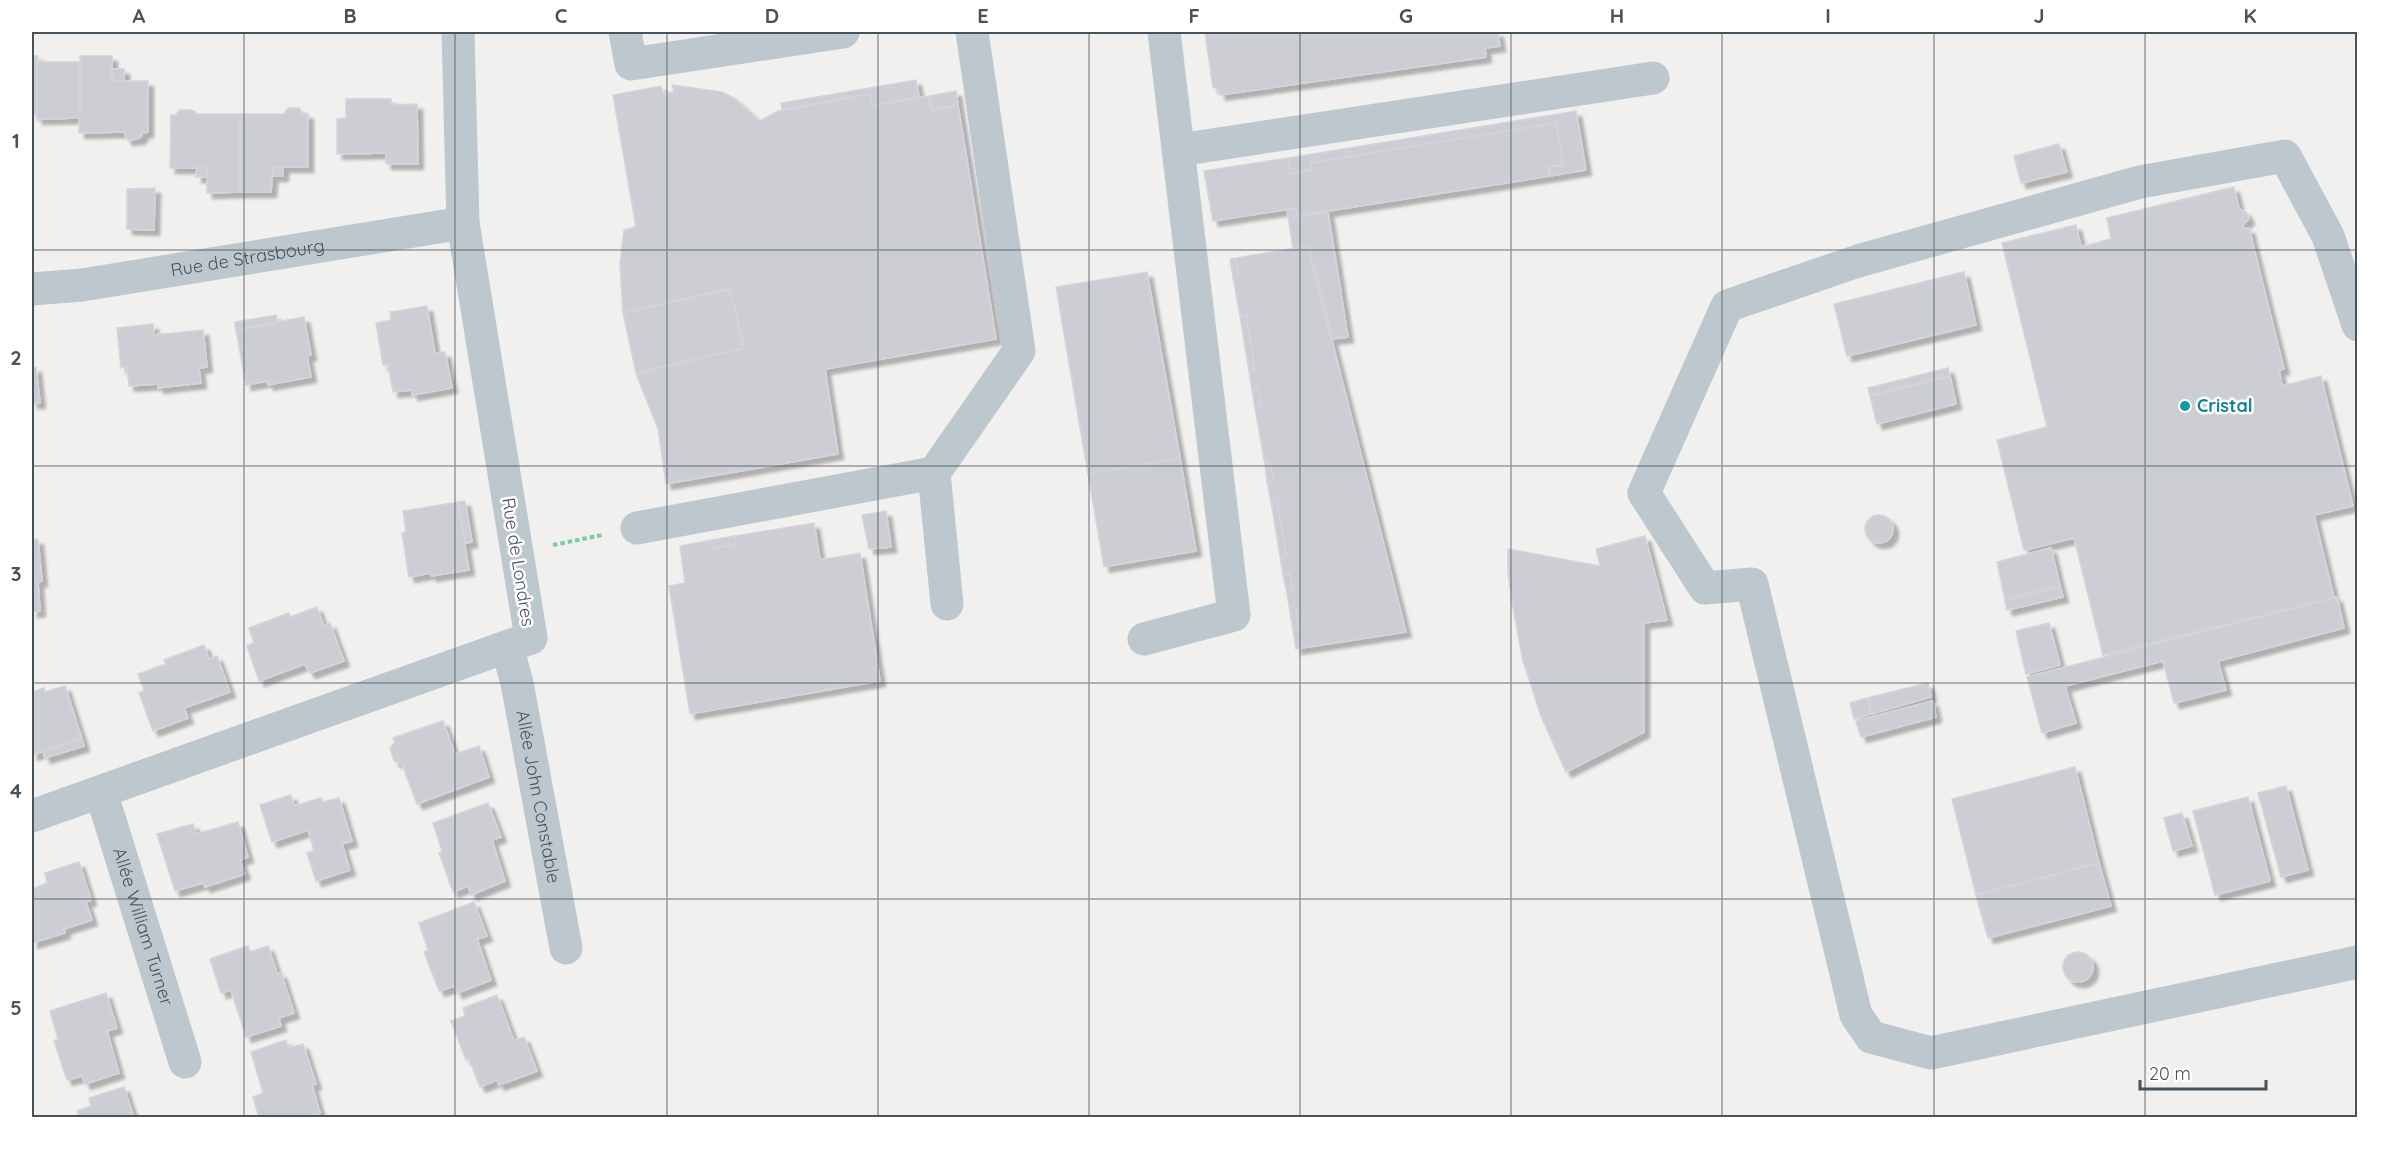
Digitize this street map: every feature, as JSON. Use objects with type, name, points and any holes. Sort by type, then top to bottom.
[{"type":"street","name":"Rue de Londres","points":[[32,816],[531,638],[463,223],[458,32]]},
{"type":"street","points":[[626,32],[631,64],[791,36],[843,32]]},
{"type":"street","points":[[947,604],[934,472],[1019,351],[972,32]]},
{"type":"street","points":[[1144,639],[1234,615],[1164,32]]},
{"type":"street","points":[[1179,150],[1653,78]]},
{"type":"street","points":[[2358,325],[2328,236],[2284,156],[2140,182],[1858,261],[1727,306],[1644,493],[1705,588],[1752,584],[1856,1015],[1871,1037],[1930,1053],[2358,962]]},
{"type":"street","name":"Rue de Strasbourg","points":[[32,290],[94,283],[463,223]]},
{"type":"street","points":[[637,528],[934,472]]},
{"type":"street","name":"Allée John Constable","points":[[507,647],[517,683],[566,948]]},
{"type":"street","name":"Allée William Turner","points":[[101,792],[185,1062]]},
{"type":"path","points":[[517,552],[637,528]]},
{"type":"building","points":[[1205,32],[1498,32],[1500,46],[1485,48],[1486,57],[1220,95],[1219,87],[1213,88]]},
{"type":"building","points":[[32,56],[38,56],[37,114],[32,114]]},
{"type":"building","points":[[80,56],[112,56],[112,81],[148,81],[148,132],[142,133],[138,139],[127,140],[124,132],[79,133]]},
{"type":"building","points":[[37,62],[80,62],[80,118],[37,119]]},
{"type":"building","points":[[113,69],[124,69],[124,81],[112,81]]},
{"type":"building","points":[[916,80],[919,97],[872,106],[870,94],[782,110],[781,103]]},
{"type":"building","points":[[672,85],[722,92],[736,99],[760,121],[778,111],[870,94],[872,106],[929,96],[932,110],[958,105],[996,339],[825,369],[838,454],[666,484],[658,429],[636,373],[744,348],[730,289],[623,313],[620,264],[624,230],[636,227],[613,95],[661,86],[663,94],[674,92]]},
{"type":"building","points":[[956,91],[958,105],[932,110],[929,96]]},
{"type":"building","points":[[346,99],[391,99],[391,105],[417,104],[418,164],[386,164],[386,153],[337,154],[337,119],[346,118]]},
{"type":"building","points":[[288,108],[299,108],[302,113],[308,114],[308,167],[273,167],[271,192],[240,192],[240,114],[284,114]]},
{"type":"building","points":[[179,110],[195,111],[195,114],[240,114],[240,192],[207,193],[207,168],[170,168],[171,115],[176,115]]},
{"type":"building","points":[[1576,111],[1586,170],[1550,176],[1548,167],[1563,165],[1556,123],[1310,163],[1312,170],[1290,174],[1288,158]]},
{"type":"building","points":[[1556,123],[1563,165],[1548,167],[1550,176],[1297,216],[1296,208],[1213,221],[1204,171],[1288,158],[1290,174],[1312,170],[1310,163]]},
{"type":"building","points":[[2059,144],[2067,172],[2021,183],[2014,156]]},
{"type":"building","points":[[273,167],[283,167],[283,176],[272,176]]},
{"type":"building","points":[[197,168],[207,168],[208,177],[196,177]]},
{"type":"building","name":"Cristal","points":[[2234,187],[2239,209],[2246,212],[2249,219],[2243,225],[2244,229],[2249,228],[2284,369],[2279,370],[2282,386],[2321,376],[2353,506],[2314,515],[2334,598],[2103,655],[2074,538],[2024,550],[1997,440],[2047,427],[2002,243],[2076,225],[2081,247],[2111,239],[2107,218]]},
{"type":"building","points":[[155,188],[154,230],[127,229],[127,189]]},
{"type":"building","points":[[1296,208],[1297,216],[1328,212],[1348,337],[1332,339],[1308,246],[1293,249],[1287,209]]},
{"type":"building","points":[[1308,246],[1406,632],[1296,649],[1293,630],[1299,629],[1296,611],[1290,612],[1287,593],[1293,592],[1290,574],[1283,575],[1280,556],[1286,555],[1277,500],[1271,501],[1267,482],[1274,481],[1270,463],[1265,464],[1255,408],[1261,407],[1258,389],[1252,390],[1249,371],[1255,370],[1246,315],[1240,316],[1233,277],[1239,276],[1236,258]]},
{"type":"building","points":[[1236,258],[1239,276],[1233,277],[1230,259]]},
{"type":"building","points":[[1147,272],[1180,458],[1088,474],[1056,287]]},
{"type":"building","points":[[1964,272],[1976,325],[1847,356],[1834,304]]},
{"type":"building","points":[[730,289],[744,348],[636,373],[623,313]]},
{"type":"building","points":[[427,306],[435,354],[445,352],[452,388],[412,395],[412,390],[393,392],[388,364],[383,365],[376,323],[391,320],[390,312]]},
{"type":"building","points":[[276,315],[277,322],[236,330],[235,322]]},
{"type":"building","points":[[1246,315],[1255,370],[1249,371],[1240,316]]},
{"type":"building","points":[[304,317],[311,355],[307,356],[311,377],[268,385],[267,381],[246,385],[236,330]]},
{"type":"building","points":[[153,324],[154,335],[203,330],[207,367],[199,368],[201,383],[158,388],[158,384],[129,386],[127,367],[121,368],[117,328]]},
{"type":"building","points":[[36,367],[40,403],[32,403],[32,368]]},
{"type":"building","points":[[1948,368],[1950,376],[1870,396],[1868,388]]},
{"type":"building","points":[[1950,376],[1956,404],[1877,424],[1870,396]]},
{"type":"building","points":[[1258,389],[1261,407],[1255,408],[1252,390]]},
{"type":"building","points":[[1180,458],[1196,551],[1104,567],[1088,474]]},
{"type":"building","points":[[1270,463],[1274,481],[1267,482],[1265,464]]},
{"type":"building","points":[[1277,500],[1286,555],[1280,556],[1271,501]]},
{"type":"building","points":[[465,501],[472,542],[465,543],[458,502]]},
{"type":"building","points":[[458,502],[469,570],[409,577],[402,533],[406,532],[403,511]]},
{"type":"building","points":[[886,511],[891,547],[869,549],[862,515]]},
{"type":"building","points":[[1879,515],[1889,519],[1893,529],[1889,539],[1879,543],[1869,539],[1865,529],[1869,519]]},
{"type":"building","points":[[814,523],[820,560],[860,553],[880,681],[690,714],[669,586],[685,583],[680,546],[712,540],[713,548],[736,545],[735,536]]},
{"type":"building","points":[[735,536],[736,545],[713,548],[712,540]]},
{"type":"building","points":[[1645,536],[1667,620],[1644,623],[1644,732],[1566,772],[1541,716],[1523,661],[1512,602],[1508,549],[1600,566],[1596,549]]},
{"type":"building","points":[[38,539],[42,581],[38,582],[40,611],[32,612],[32,540]]},
{"type":"building","points":[[2051,548],[2060,586],[2005,600],[1997,562]]},
{"type":"building","points":[[1290,574],[1293,592],[1287,593],[1283,575]]},
{"type":"building","points":[[2060,586],[2063,597],[2007,610],[2005,600]]},
{"type":"building","points":[[2337,597],[2344,628],[2218,661],[2226,690],[2174,703],[2163,661],[2065,686],[2076,723],[2042,733],[2027,677]]},
{"type":"building","points":[[317,607],[324,626],[330,623],[344,661],[310,673],[305,664],[259,681],[247,646],[254,643],[249,628],[289,613],[290,617]]},
{"type":"building","points":[[1296,611],[1299,629],[1293,630],[1290,612]]},
{"type":"building","points":[[2049,623],[2060,665],[2026,674],[2016,631]]},
{"type":"building","points":[[204,645],[209,659],[217,656],[230,692],[184,708],[188,718],[153,731],[139,693],[144,691],[138,674],[166,664],[164,660]]},
{"type":"building","points":[[1928,683],[1931,697],[1871,714],[1867,698]]},
{"type":"building","points":[[65,686],[82,739],[32,755],[32,692],[44,688],[45,692]]},
{"type":"building","points":[[1867,698],[1871,714],[1854,719],[1850,703]]},
{"type":"building","points":[[1933,701],[1936,717],[1861,737],[1856,721]]},
{"type":"building","points":[[443,721],[455,754],[479,746],[489,777],[417,804],[402,764],[394,761],[390,748],[395,742],[393,738]]},
{"type":"building","points":[[82,739],[84,746],[45,758],[43,752]]},
{"type":"building","points":[[2075,767],[2099,863],[1976,895],[1952,799]]},
{"type":"building","points":[[2286,786],[2308,870],[2281,877],[2258,793]]},
{"type":"building","points":[[291,795],[294,806],[321,798],[323,802],[339,798],[352,841],[342,844],[350,870],[316,881],[307,853],[314,851],[308,830],[272,842],[260,805]]},
{"type":"building","points":[[2248,797],[2270,881],[2215,895],[2193,811]]},
{"type":"building","points":[[488,803],[501,837],[492,840],[505,881],[471,895],[468,886],[453,892],[439,853],[442,851],[433,823]]},
{"type":"building","points":[[2182,813],[2192,846],[2173,851],[2164,818]]},
{"type":"building","points":[[238,822],[248,857],[240,860],[245,874],[205,887],[203,883],[175,891],[157,834],[193,824],[196,834]]},
{"type":"building","points":[[79,862],[91,900],[86,902],[92,920],[64,929],[65,933],[32,943],[32,889],[47,883],[45,873]]},
{"type":"building","points":[[2099,863],[2111,906],[1988,938],[1976,895]]},
{"type":"building","points":[[474,902],[487,936],[477,939],[491,980],[457,993],[454,986],[439,991],[424,952],[428,950],[419,923]]},
{"type":"building","points":[[248,946],[250,952],[268,946],[277,973],[281,973],[294,1013],[279,1018],[281,1026],[246,1037],[231,990],[221,993],[210,959]]},
{"type":"building","points":[[2078,952],[2089,956],[2093,967],[2089,978],[2078,982],[2067,978],[2063,967],[2067,956]]},
{"type":"building","points":[[106,993],[117,1028],[107,1031],[119,1073],[85,1084],[82,1076],[67,1080],[54,1041],[58,1039],[50,1011]]},
{"type":"building","points":[[497,995],[514,1041],[524,1037],[537,1071],[499,1085],[497,1080],[480,1087],[469,1059],[466,1060],[451,1021],[465,1016],[463,1008]]},
{"type":"building","points":[[286,1040],[288,1048],[303,1044],[316,1084],[312,1085],[320,1113],[307,1118],[259,1118],[253,1097],[263,1093],[251,1052]]},
{"type":"building","points":[[124,1087],[134,1118],[79,1118],[77,1111],[91,1106],[89,1098]]},
{"type":"place","name":"Cristal","points":[[2185,406]]}]
